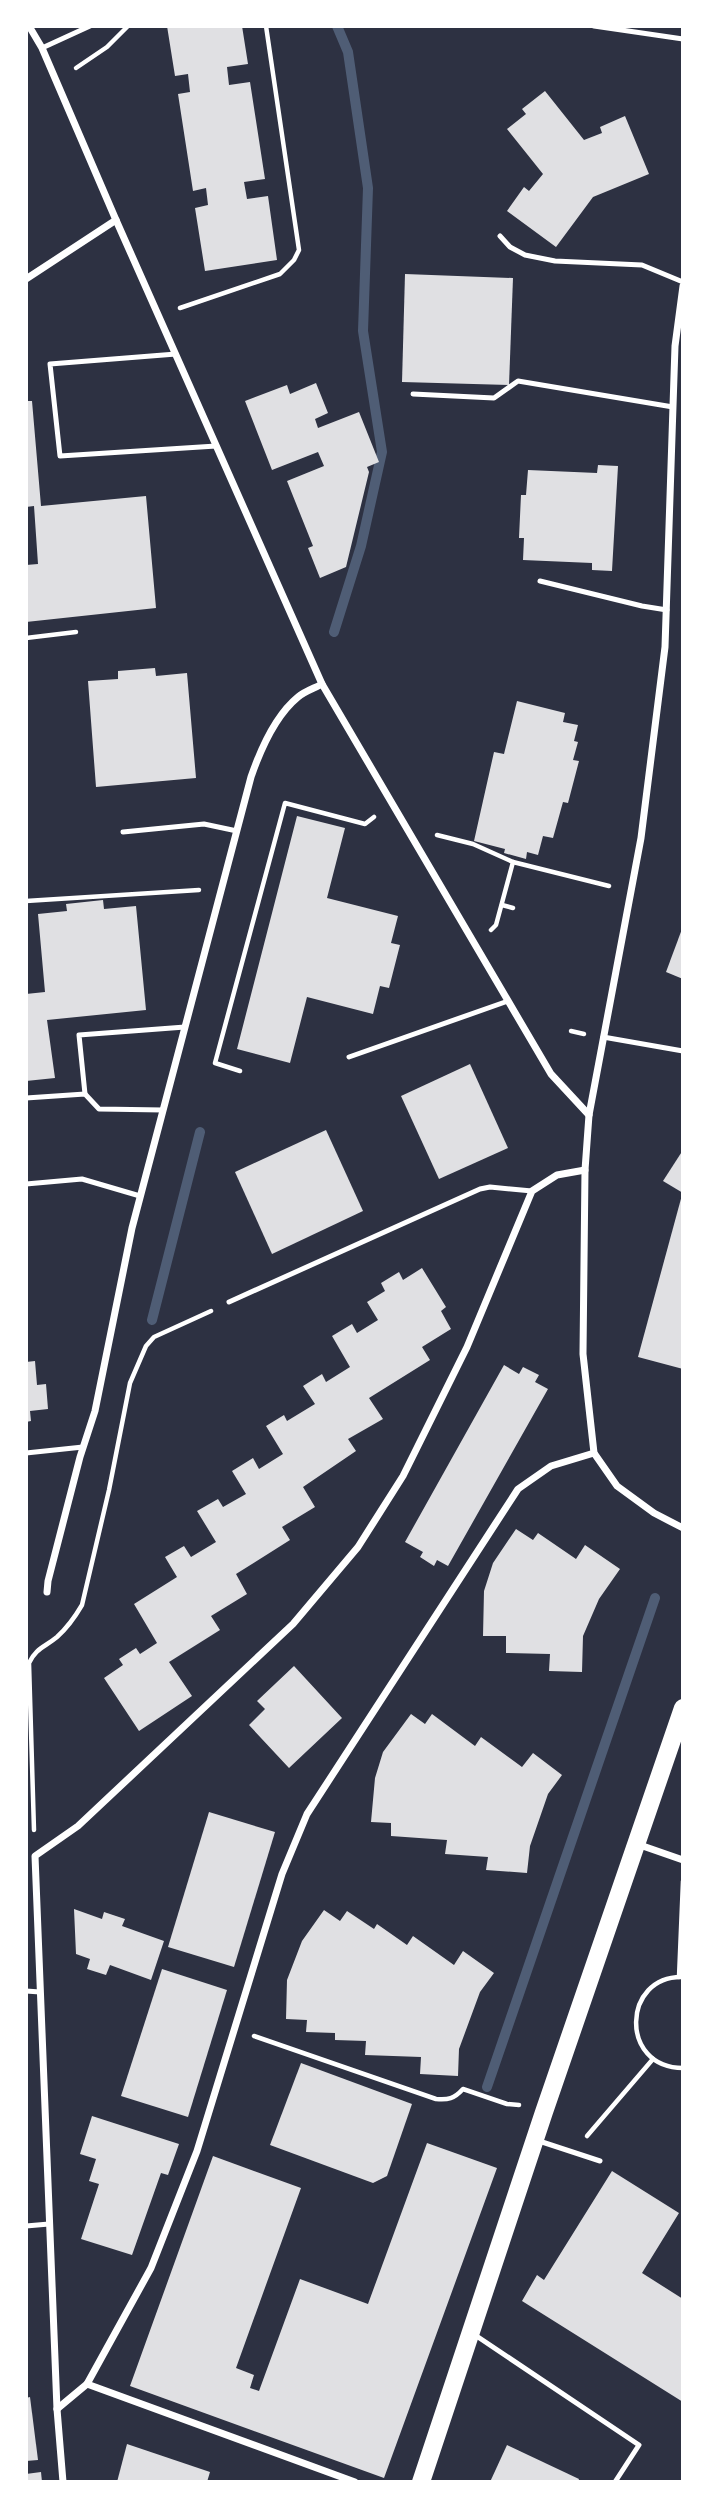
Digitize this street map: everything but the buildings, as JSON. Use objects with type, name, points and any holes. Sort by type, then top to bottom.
[{"type":"main road","points":[[421,2482],[683,1708]]},
{"type":"street","points":[[29,26],[43,48],[116,220],[322,684],[551,1074],[589,1115]]},
{"type":"street","points":[[26,279],[116,220]]},
{"type":"street","points":[[683,284],[675,346],[665,647],[641,838],[589,1115],[585,1170],[583,1354],[594,1453],[617,1486],[654,1513],[683,1528]]},
{"type":"street","points":[[47,1592],[83,1447],[96,1411],[140,1196],[261,748],[298,697],[322,684]]},
{"type":"street","points":[[63,2482],[57,2409],[35,1856],[78,1826],[293,1624],[358,1547],[403,1476],[467,1347],[532,1191],[556,1175],[585,1170]]},
{"type":"street","points":[[57,2409],[87,2384],[151,2268],[197,2151],[282,1874],[307,1814],[518,1489],[551,1466],[594,1453]]},
{"type":"street","points":[[636,1843],[683,1860]]},
{"type":"street","points":[[87,2384],[355,2482]]},
{"type":"lane","points":[[43,48],[90,26]]},
{"type":"lane","points":[[594,26],[683,39]]},
{"type":"lane","points":[[500,236],[510,247],[525,255],[555,261],[642,265],[683,284]]},
{"type":"lane","points":[[176,354],[50,364],[60,456],[216,446]]},
{"type":"lane","points":[[414,394],[494,398],[518,382],[673,407]]},
{"type":"lane","points":[[540,581],[667,610]]},
{"type":"lane","points":[[122,832],[204,824],[237,831]]},
{"type":"lane","points":[[349,1057],[508,1001]]},
{"type":"lane","points":[[163,1110],[99,1109],[85,1094],[79,1035],[185,1027]]},
{"type":"lane","points":[[603,1037],[683,1051]]},
{"type":"lane","points":[[26,1098],[85,1094]]},
{"type":"lane","points":[[26,1184],[82,1179],[140,1196]]},
{"type":"lane","points":[[229,1302],[480,1189],[490,1187],[532,1191]]},
{"type":"lane","points":[[26,1453],[83,1447]]},
{"type":"lane","points":[[26,1991],[40,1992]]},
{"type":"lane","points":[[536,2140],[600,2161]]},
{"type":"lane","points":[[26,2226],[49,2224]]},
{"type":"lane","points":[[472,2333],[639,2445],[615,2482]]},
{"type":"path","points":[[75,68],[107,47],[128,26]]},
{"type":"path","points":[[179,309],[280,274],[294,260],[299,250],[266,26]]},
{"type":"path","points":[[26,638],[76,632]]},
{"type":"path","points":[[240,1071],[215,1063],[285,803],[365,824],[374,817]]},
{"type":"path","points":[[429,832],[474,844],[513,862],[610,886]]},
{"type":"path","points":[[488,933],[496,925],[513,862]]},
{"type":"path","points":[[26,901],[204,890],[220,895]]},
{"type":"path","points":[[502,905],[513,908]]},
{"type":"path","points":[[35,1856],[29,1663],[34,1652],[56,1637],[74,1619],[82,1605],[109,1490],[125,1400],[146,1346],[153,1337],[229,1302]]},
{"type":"path","points":[[682,1881],[681,1977],[663,1980],[650,1989],[640,2001],[635,2017],[636,2033],[642,2047],[653,2059],[666,2066],[683,2068]]},
{"type":"path","points":[[234,2029],[436,2099],[448,2100],[463,2089],[507,2104],[523,2105]]},
{"type":"path","points":[[566,2149],[583,2141],[653,2059]]},
{"type":"waterway","points":[[334,632],[361,546],[382,452],[363,331],[368,188],[348,52],[337,26]]},
{"type":"waterway","points":[[152,1320],[200,1132]]},
{"type":"waterway","points":[[487,2087],[655,1598]]}]
